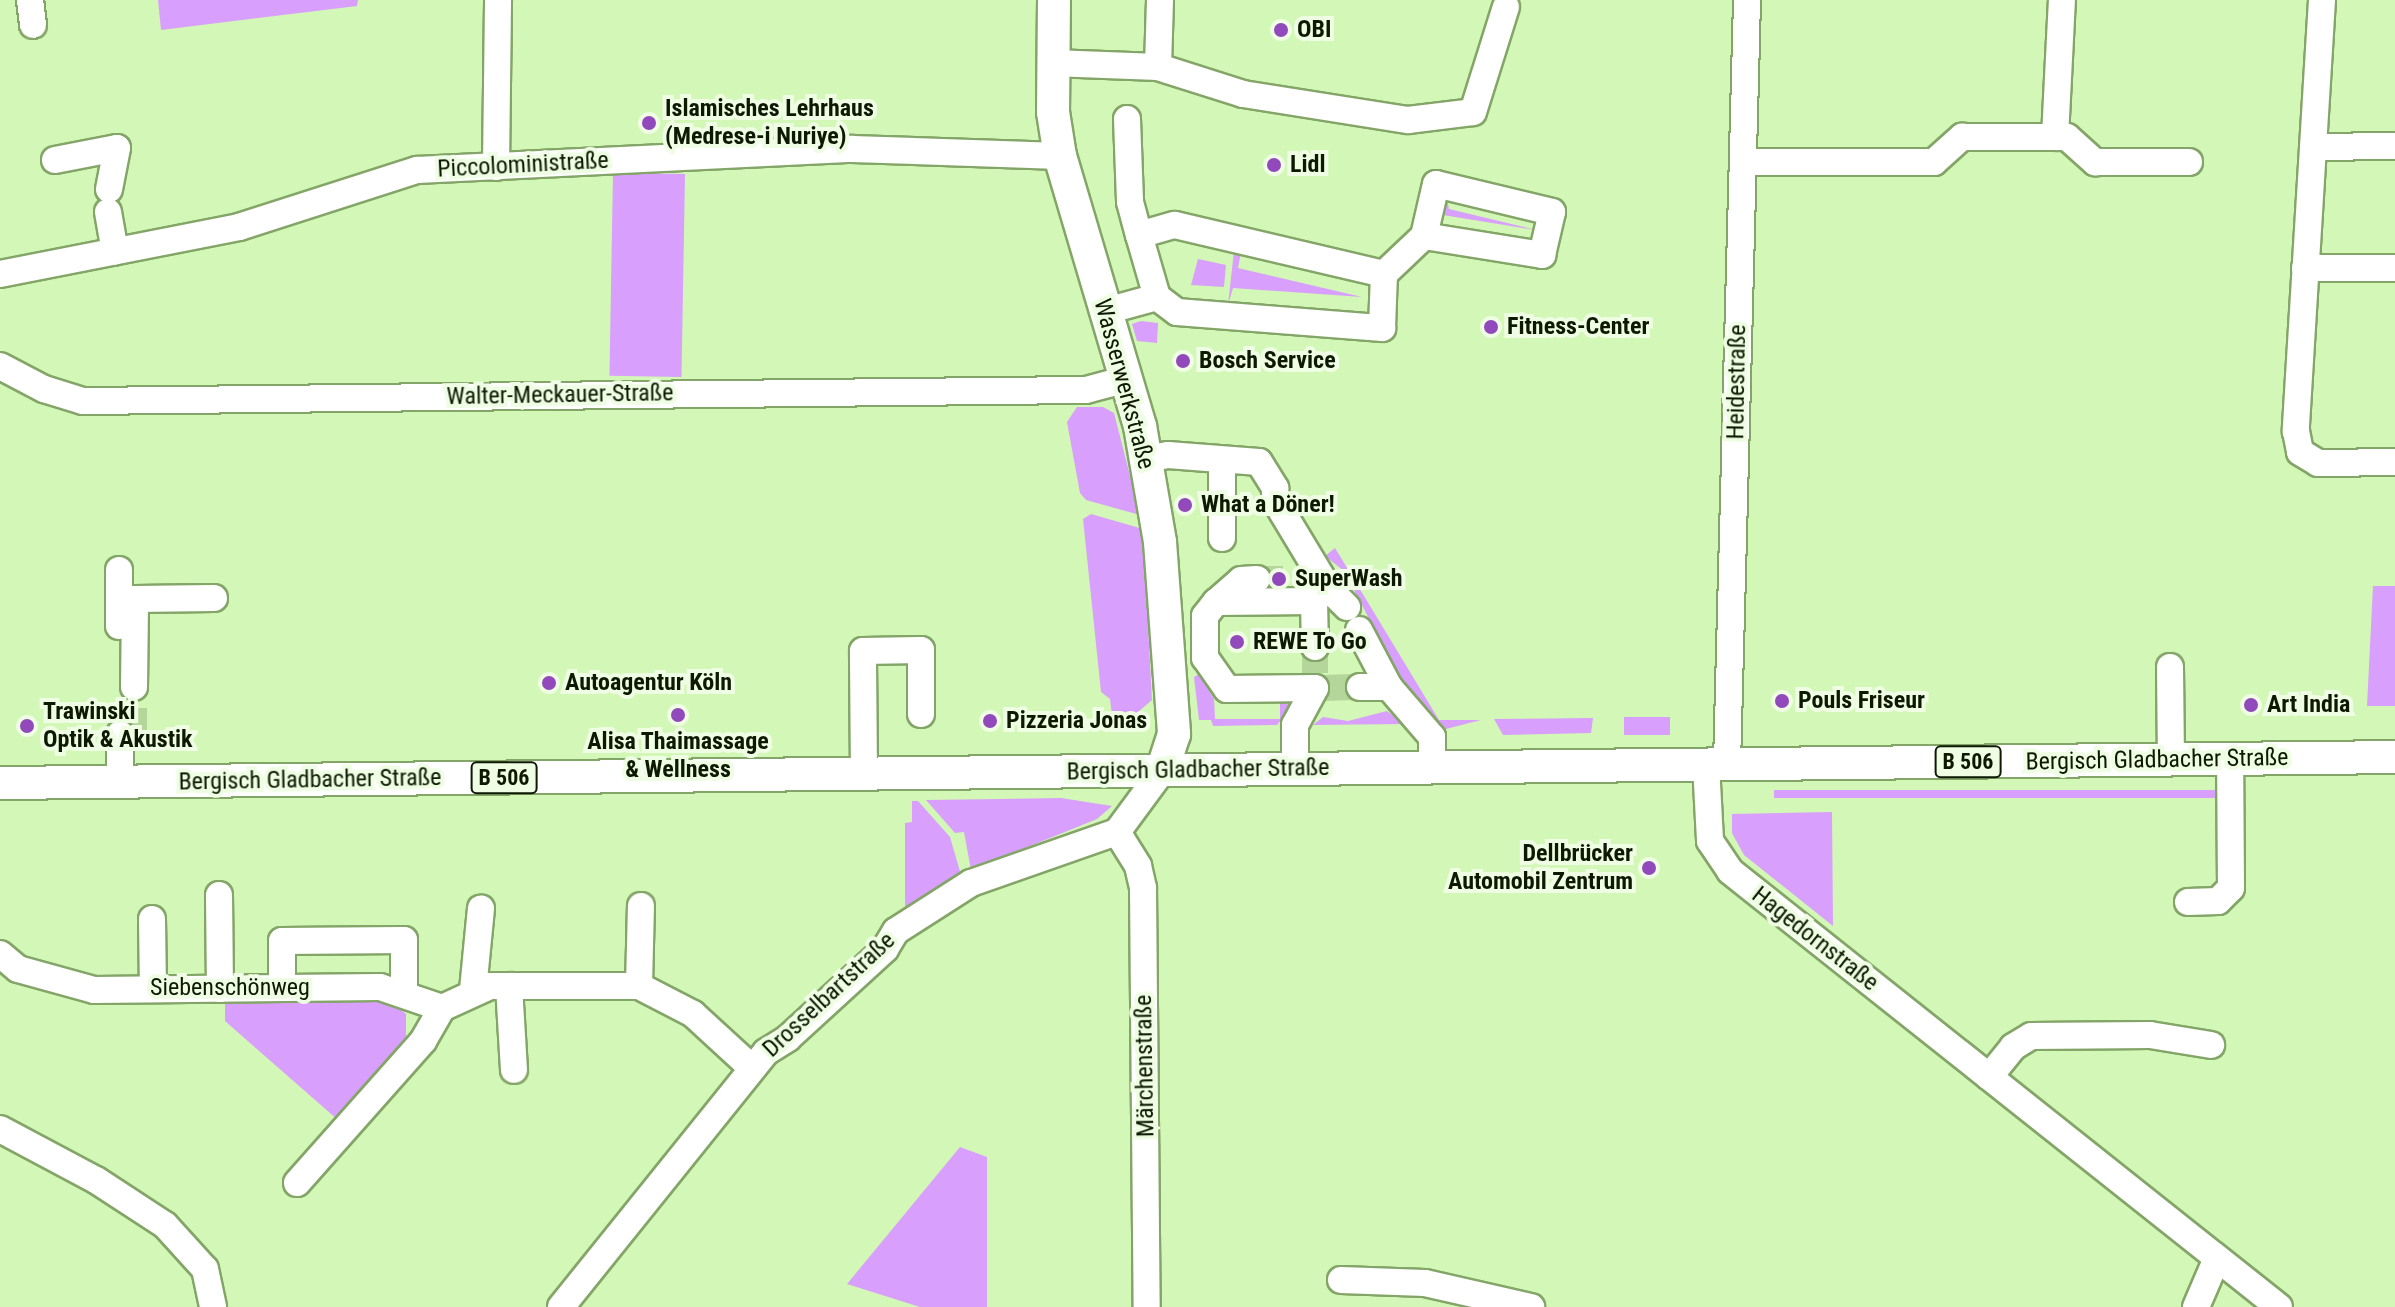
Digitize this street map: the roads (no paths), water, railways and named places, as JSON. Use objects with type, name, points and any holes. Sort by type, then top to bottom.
[{"type":"main road","name":"Wasserwerkstraße","points":[[1054,0],[1052,63],[1060,156],[1127,379],[1147,459],[1172,660],[1174,734],[1162,771]]},
{"type":"main road","name":"Bergisch Gladbacher Straße","points":[[0,783],[2395,757]]},
{"type":"street","points":[[496,167],[498,0]]},
{"type":"street","points":[[1158,67],[1160,0]]},
{"type":"street","name":"Heidestraße","points":[[1717,764],[1747,0]]},
{"type":"street","points":[[2055,137],[2062,0]]},
{"type":"street","points":[[2322,0],[2296,431],[2300,452],[2318,463],[2395,462]]},
{"type":"street","points":[[1052,63],[1158,67],[1243,94],[1408,120],[1473,112],[1506,7]]},
{"type":"street","points":[[1127,119],[1130,202],[1157,297],[1177,312],[1382,328],[1384,274],[1424,236],[1436,184],[1552,212],[1542,255],[1424,236]]},
{"type":"street","points":[[1743,162],[1934,162],[1962,137],[2067,137],[2095,162],[2189,162]]},
{"type":"street","points":[[2313,147],[2395,146]]},
{"type":"street","points":[[55,160],[117,148],[109,200],[115,251]]},
{"type":"street","name":"Piccoloministraße","points":[[0,274],[239,227],[417,170],[852,149],[1060,156]]},
{"type":"street","points":[[1139,235],[1175,225],[1384,274]]},
{"type":"street","points":[[2305,268],[2395,268]]},
{"type":"street","points":[[1106,311],[1157,297]]},
{"type":"street","name":"Walter-Meckauer-Straße","points":[[0,366],[44,389],[83,401],[1086,390],[1127,379]]},
{"type":"street","points":[[1147,459],[1259,462],[1275,488],[1275,500],[1317,587],[1353,618],[1389,687],[1432,737],[1432,768]]},
{"type":"street","points":[[1222,460],[1222,538]]},
{"type":"street","points":[[119,570],[127,687],[135,599],[214,598]]},
{"type":"street","points":[[1257,579],[1241,580],[1205,616],[1205,658],[1227,689],[1317,674]]},
{"type":"street","points":[[1216,602],[1317,587]]},
{"type":"street","points":[[1295,769],[1295,725],[1317,674],[1317,587]]},
{"type":"street","points":[[864,774],[863,651],[921,650],[921,714]]},
{"type":"street","points":[[1172,660],[1205,658]]},
{"type":"street","points":[[2170,667],[2171,760]]},
{"type":"street","points":[[1360,687],[1389,687]]},
{"type":"street","points":[[126,782],[127,734]]},
{"type":"street","points":[[2188,902],[2218,901],[2231,888],[2230,759]]},
{"type":"street","name":"Hagedornstraße","points":[[1717,764],[1707,825],[1718,858],[2279,1307]]},
{"type":"street","points":[[1117,832],[1162,771]]},
{"type":"street","name":"Drosselbartstraße","points":[[561,1307],[752,1068],[885,949],[896,931],[971,883],[1117,832]]},
{"type":"street","name":"Märchenstraße","points":[[1117,832],[1138,866],[1143,888],[1147,1307]]},
{"type":"street","points":[[219,895],[220,989]]},
{"type":"street","points":[[639,986],[641,906]]},
{"type":"street","points":[[473,990],[481,908]]},
{"type":"street","points":[[152,919],[153,989]]},
{"type":"street","points":[[282,988],[282,941],[404,940],[404,993]]},
{"type":"street","name":"Siebenschönweg","points":[[9,962],[94,990],[380,987],[442,1008]]},
{"type":"street","points":[[297,1183],[423,1041],[442,1008],[473,990],[509,986],[639,986],[685,1008],[752,1068]]},
{"type":"street","points":[[509,986],[514,1070]]},
{"type":"street","points":[[1989,1077],[2013,1047],[2031,1036],[2150,1035],[2211,1045]]},
{"type":"street","points":[[0,1129],[96,1180],[165,1225],[205,1269],[213,1307]]},
{"type":"street","points":[[2196,1307],[2217,1258]]},
{"type":"street","points":[[1341,1280],[1425,1283],[1531,1307]]},
{"type":"tunnel","points":[[1257,579],[1301,579]]},
{"type":"tunnel","points":[[1315,647],[1315,673]]},
{"type":"tunnel","points":[[134,687],[134,734]]},
{"type":"tunnel","points":[[1324,688],[1360,687]]},
{"type":"place","name":"OBI","points":[[1281,30]]},
{"type":"place","name":"Islamisches Lehrhaus (Medrese-i Nuriye)","points":[[649,123]]},
{"type":"place","name":"Lidl","points":[[1274,165]]},
{"type":"place","name":"Fitness-Center","points":[[1491,327]]},
{"type":"place","name":"Bosch Service","points":[[1183,361]]},
{"type":"place","name":"What a Döner!","points":[[1185,505]]},
{"type":"place","name":"SuperWash","points":[[1279,579]]},
{"type":"place","name":"REWE To Go","points":[[1237,642]]},
{"type":"place","name":"Autoagentur Köln","points":[[549,683]]},
{"type":"place","name":"Pouls Friseur","points":[[1782,701]]},
{"type":"place","name":"Art India","points":[[2251,705]]},
{"type":"place","name":"Alisa Thaimassage & Wellness","points":[[678,715]]},
{"type":"place","name":"Pizzeria Jonas","points":[[990,721]]},
{"type":"place","name":"Trawinski Optik & Akustik","points":[[27,726]]},
{"type":"place","name":"Dellbrücker Automobil Zentrum","points":[[1649,868]]}]
